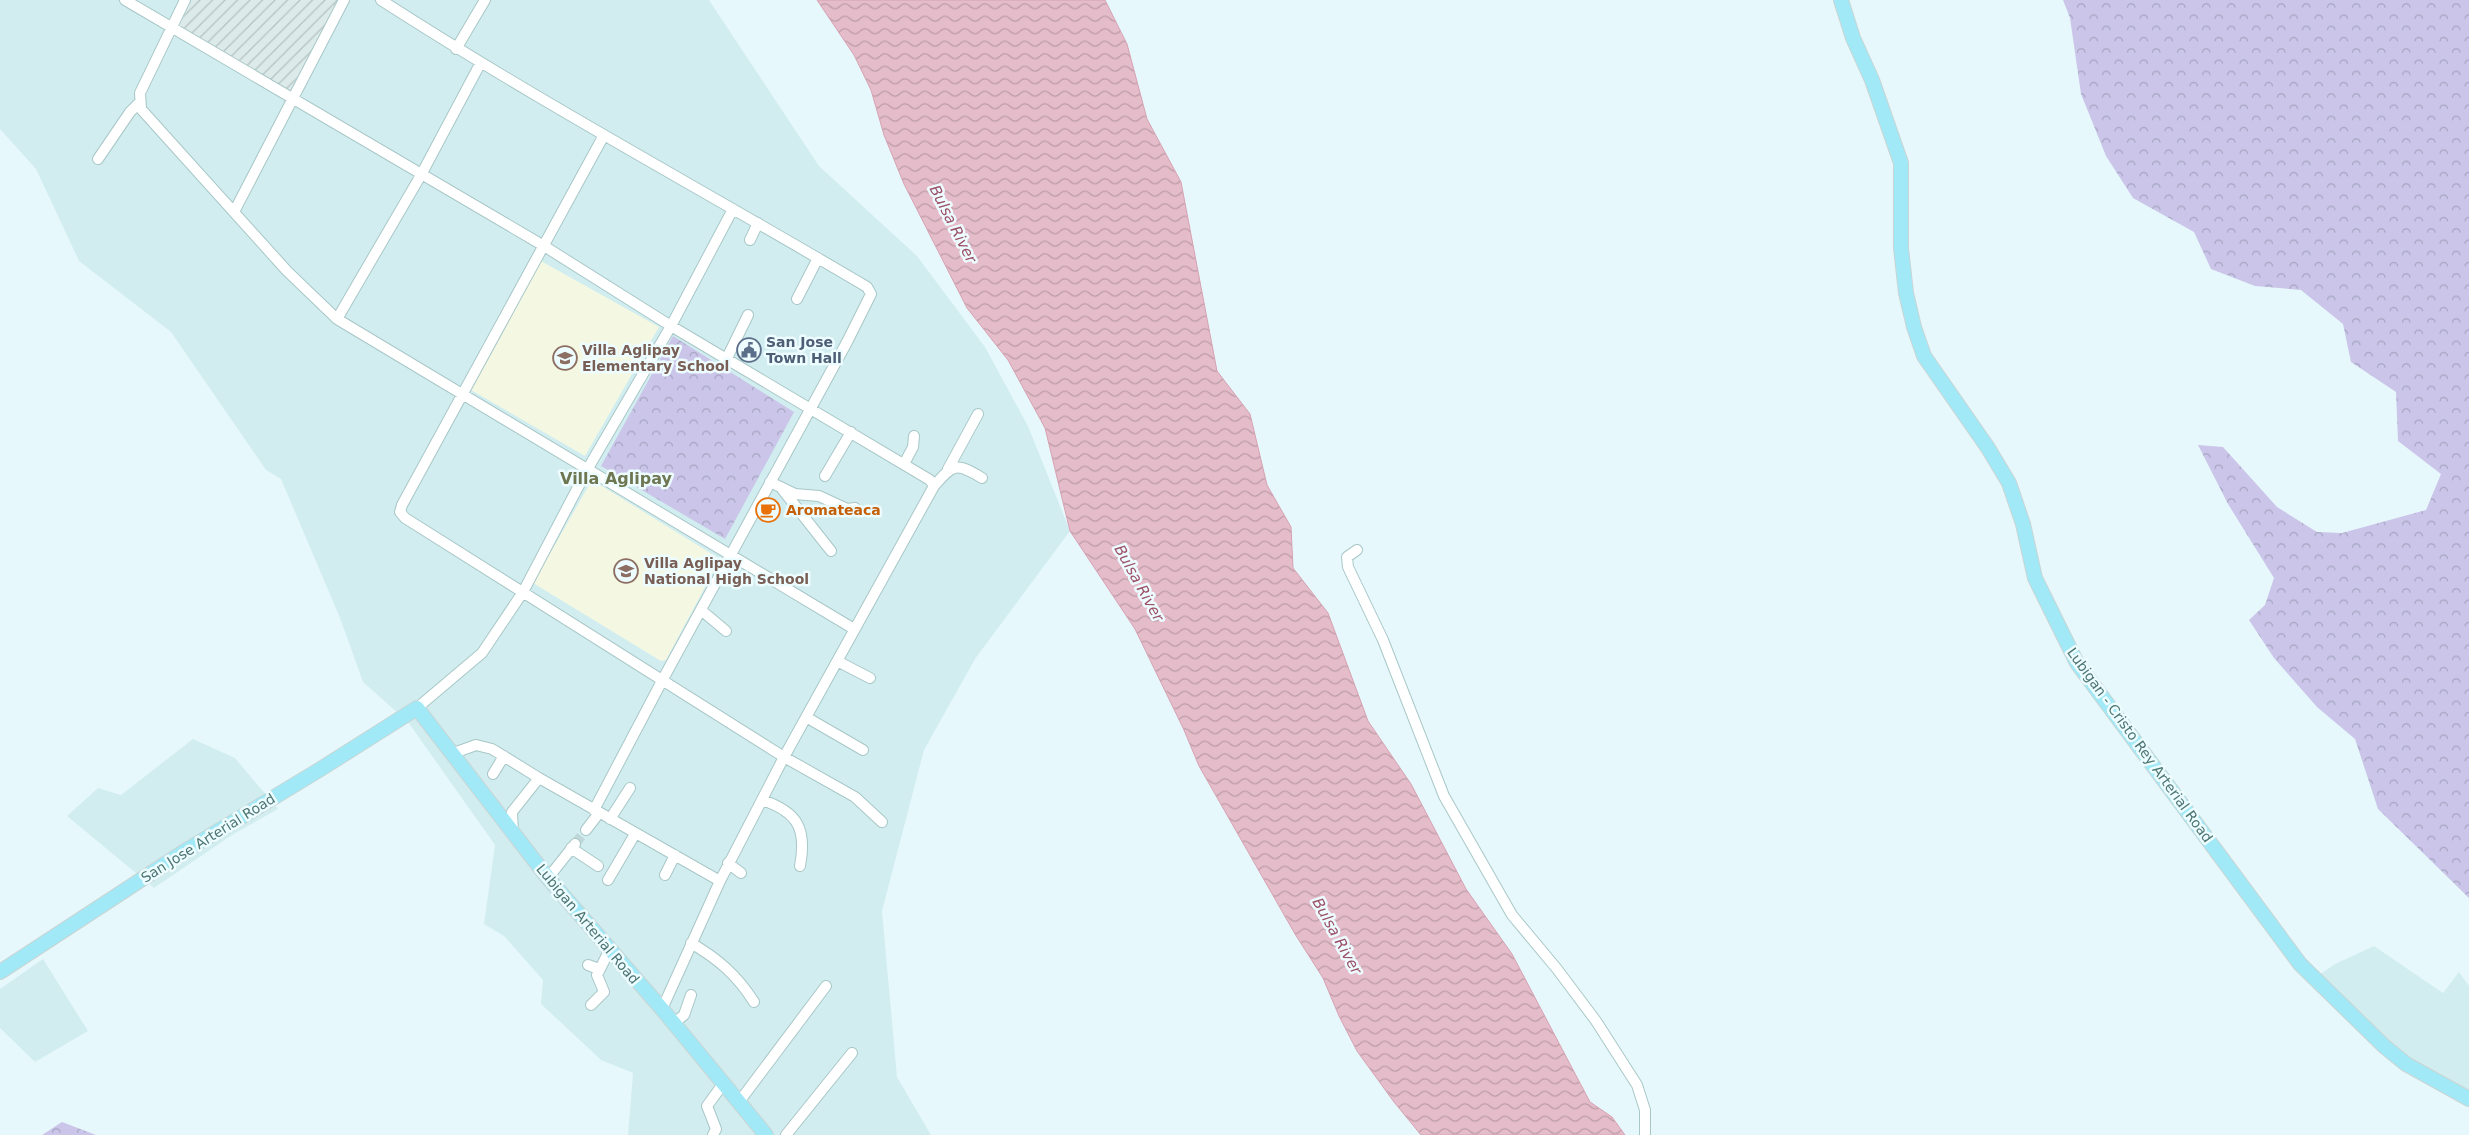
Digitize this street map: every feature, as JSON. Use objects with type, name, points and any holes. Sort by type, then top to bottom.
[{"type":"main road","name":"Lubigan - Cristo Rey Arterial Road","points":[[1841,0],[1853,38],[1872,80],[1900,163],[1901,248],[1906,293],[1916,334],[1924,356],[1988,448],[2009,483],[2023,524],[2035,578],[2077,663],[2300,964],[2384,1046],[2406,1064],[2469,1099]]},
{"type":"main road","name":"San Jose Arterial Road","points":[[0,972],[185,851],[417,708]]},
{"type":"main road","name":"Lubigan Arterial Road","points":[[417,708],[548,878],[662,1010],[766,1135]]},
{"type":"street","points":[[125,0],[292,100],[544,246],[671,326],[904,464],[930,480],[934,486]]},
{"type":"street","points":[[185,0],[140,93],[141,109],[147,118],[234,210],[287,271],[337,319],[854,629]]},
{"type":"street","points":[[234,210],[344,0]]},
{"type":"street","points":[[381,0],[480,64],[867,287],[870,294],[847,342],[662,679],[586,830]]},
{"type":"street","points":[[456,49],[485,0]]},
{"type":"street","points":[[337,319],[420,175],[480,64]]},
{"type":"street","points":[[98,159],[130,112],[140,102]]},
{"type":"street","points":[[604,135],[402,505],[400,512],[405,518],[784,757],[855,797],[882,822]]},
{"type":"street","points":[[417,708],[448,684],[482,653],[523,592],[588,470],[671,326],[733,209]]},
{"type":"street","points":[[750,240],[758,223]]},
{"type":"street","points":[[798,299],[818,258]]},
{"type":"street","points":[[727,358],[748,315]]},
{"type":"street","points":[[662,1010],[728,863],[784,757],[934,486],[948,469],[978,414]]},
{"type":"street","points":[[825,476],[851,432]]},
{"type":"street","points":[[904,464],[913,447],[914,436]]},
{"type":"street","points":[[948,469],[955,466],[962,467],[982,478]]},
{"type":"street","points":[[770,482],[795,494],[819,496],[847,509],[855,508]]},
{"type":"street","points":[[782,489],[831,551]]},
{"type":"street","points":[[1357,550],[1347,557],[1348,568],[1383,640],[1444,796],[1512,915],[1585,1006],[1637,1085],[1645,1110],[1646,1135]]},
{"type":"street","points":[[700,610],[726,631]]},
{"type":"street","points":[[837,661],[870,678]]},
{"type":"street","points":[[806,717],[863,750]]},
{"type":"street","points":[[451,754],[476,745],[492,749],[635,834],[720,881]]},
{"type":"street","points":[[493,774],[504,756]]},
{"type":"street","points":[[514,833],[512,812],[539,778]]},
{"type":"street","points":[[610,819],[630,788]]},
{"type":"street","points":[[762,800],[776,805],[792,816],[800,829],[803,838],[800,866]]},
{"type":"street","points":[[608,880],[635,834]]},
{"type":"street","points":[[548,878],[573,846],[598,866]]},
{"type":"street","points":[[665,875],[676,855]]},
{"type":"street","points":[[728,863],[741,873]]},
{"type":"street","points":[[691,943],[722,962],[745,987],[754,1002]]},
{"type":"street","points":[[591,1005],[604,992],[597,974],[610,951]]},
{"type":"street","points":[[588,965],[599,969]]},
{"type":"street","points":[[739,1102],[826,986]]},
{"type":"street","points":[[673,1024],[684,1015],[691,995]]},
{"type":"street","points":[[786,1135],[852,1053]]},
{"type":"street","points":[[713,1135],[716,1129],[707,1106],[710,1099],[723,1084]]},
{"type":"shaded area","points":[[0,0],[709,0],[819,166],[917,256],[985,347],[1028,426],[1070,531],[975,659],[924,750],[882,911],[897,1077],[931,1135],[628,1135],[633,1073],[601,1060],[541,1004],[543,980],[504,936],[484,924],[495,845],[408,722],[363,682],[340,618],[281,479],[266,470],[171,332],[79,261],[36,169],[0,129]]},
{"type":"shaded area","points":[[192,0],[339,0],[289,92],[179,26]]},
{"type":"shaded area","name":"Villa Aglipay Elementary School","points":[[541,261],[659,327],[585,456],[471,390]]},
{"type":"shaded area","name":"Villa Aglipay National High School","points":[[592,480],[720,559],[666,660],[661,661],[533,583]]},
{"type":"shaded area","points":[[193,739],[235,758],[278,809],[232,835],[154,888],[67,816],[98,788],[121,795]]},
{"type":"shaded area","points":[[2374,946],[2443,993],[2459,972],[2469,986],[2469,1094],[2410,1062],[2319,975],[2335,964]]},
{"type":"shaded area","points":[[43,959],[88,1031],[35,1062],[0,1028],[0,989]]},
{"type":"green space","points":[[2063,0],[2469,0],[2469,898],[2378,809],[2355,739],[2317,707],[2274,658],[2249,620],[2265,605],[2274,578],[2228,504],[2198,445],[2223,447],[2277,507],[2317,532],[2342,533],[2426,510],[2441,474],[2398,441],[2396,392],[2351,362],[2343,324],[2301,290],[2255,286],[2211,269],[2194,232],[2133,198],[2106,156],[2081,94],[2070,18]]},
{"type":"green space","points":[[673,336],[794,412],[725,539],[601,466]]},
{"type":"green space","points":[[62,1122],[96,1135],[42,1135]]},
{"type":"water","name":"Bulsa River","points":[[817,0],[1105,0],[1127,44],[1147,119],[1181,182],[1217,371],[1250,414],[1267,485],[1291,527],[1293,568],[1328,613],[1368,721],[1411,784],[1466,889],[1512,954],[1590,1102],[1612,1117],[1625,1135],[1421,1135],[1357,1051],[1339,1016],[1323,978],[1295,934],[1199,766],[1184,730],[1135,629],[1070,531],[1045,428],[1008,360],[967,308],[904,184],[884,135],[871,90],[854,55]]},
{"type":"tunnel","points":[[575,844],[586,830]]},
{"type":"place","name":"San Jose Town Hall","points":[[749,350]]},
{"type":"place","name":"Villa Aglipay Elementary School","points":[[565,358]]},
{"type":"place","name":"Aromateaca","points":[[768,510]]},
{"type":"place","name":"Villa Aglipay National High School","points":[[626,571]]},
{"type":"district","name":"Villa Aglipay","points":[[616,478]]}]
